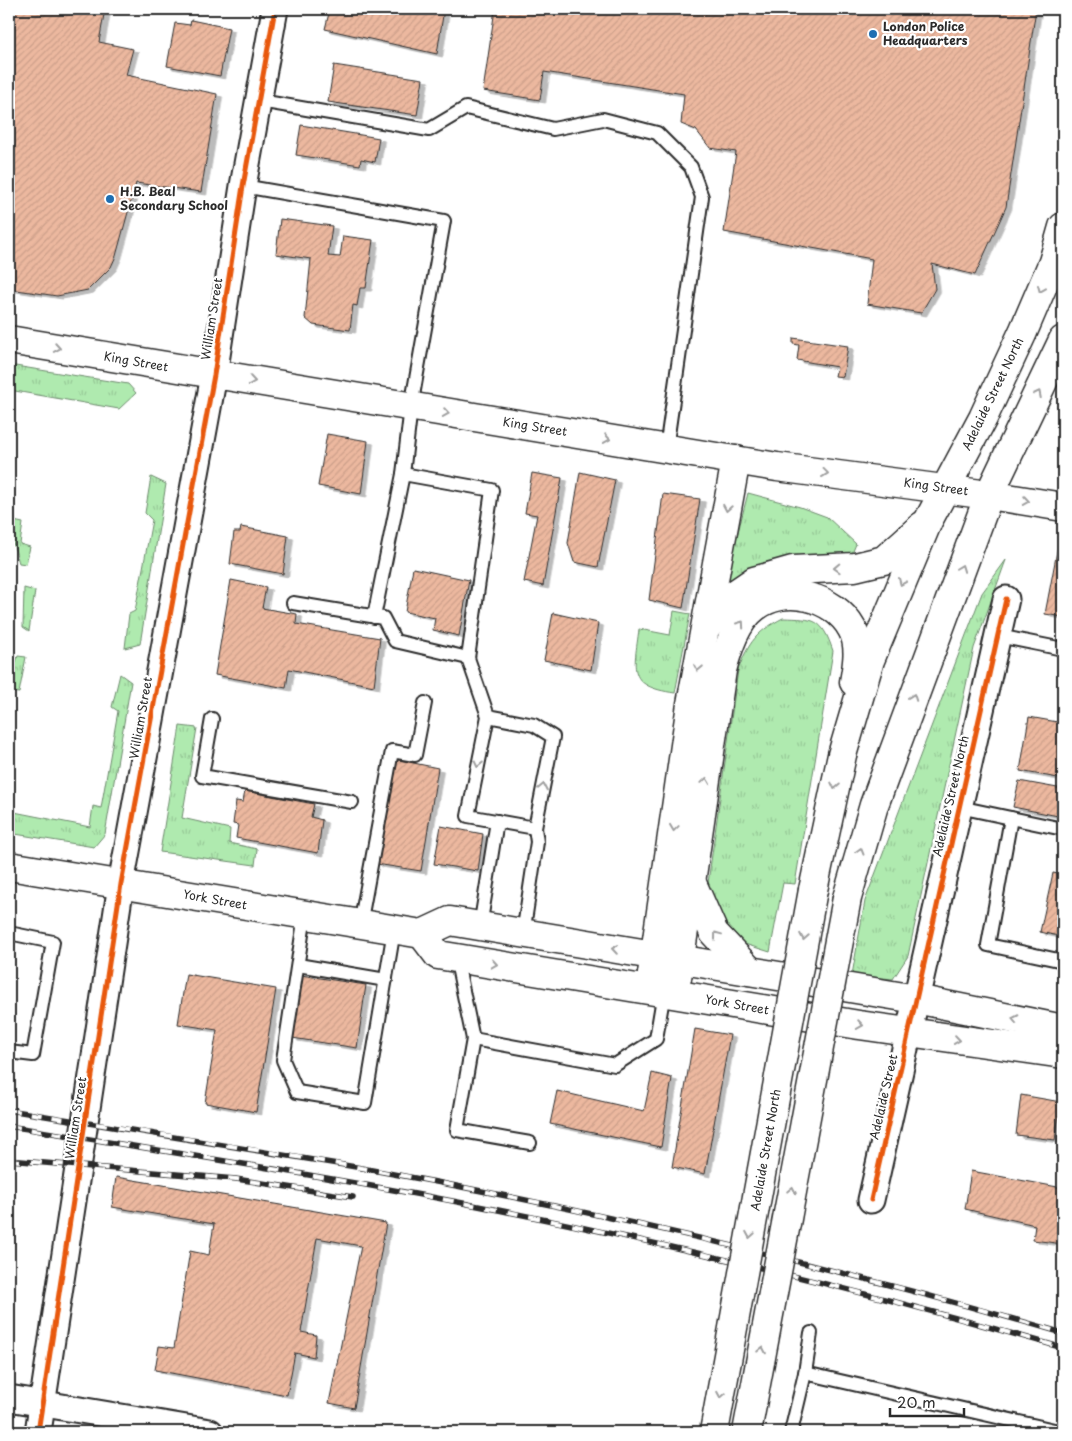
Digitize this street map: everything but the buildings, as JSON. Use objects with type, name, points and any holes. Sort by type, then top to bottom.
[{"type":"main road","name":"Adelaide Street North","points":[[714,1432],[813,890],[842,755],[870,660],[928,521],[983,418],[1023,332],[1053,262],[1063,227]]},
{"type":"main road","name":"King Street","points":[[9,340],[666,449],[946,488],[1063,507]]},
{"type":"main road","points":[[747,1432],[847,898],[874,805],[989,495],[1063,340]]},
{"type":"main road","points":[[662,992],[667,958],[691,704],[736,460]]},
{"type":"main road","points":[[706,628],[732,596],[754,581],[793,570],[854,567],[884,560],[928,521]]},
{"type":"main road","points":[[667,958],[692,881],[722,670],[728,646],[741,623],[755,607],[773,597],[794,595],[817,599],[838,612],[852,630],[858,651],[842,755]]},
{"type":"main road","name":"York Street","points":[[9,866],[422,934],[438,955],[909,1033],[1063,1054]]},
{"type":"main road","points":[[692,881],[714,933],[750,971]]},
{"type":"main road","points":[[422,934],[450,921],[916,999],[1063,1029]]},
{"type":"street","name":"William Street","points":[[38,1432],[121,884],[214,375],[243,186],[260,101],[275,9]]},
{"type":"street","name":"Adelaide Street North","points":[[916,999],[1006,599]]},
{"type":"street","name":"Adelaide Street","points":[[872,1200],[916,999]]},
{"type":"street","points":[[9,1398],[210,1432]]},
{"type":"lane","points":[[260,101],[429,130],[466,108],[552,129],[603,119],[657,132],[690,167],[702,197],[666,449]]},
{"type":"lane","points":[[243,186],[444,221],[411,407],[403,474],[374,617]]},
{"type":"lane","points":[[403,474],[492,490],[468,658],[488,716],[468,816],[535,828]]},
{"type":"lane","points":[[293,603],[383,618],[395,641],[468,658]]},
{"type":"lane","points":[[998,636],[1063,649]]},
{"type":"lane","points":[[360,925],[392,751],[415,755],[425,703]]},
{"type":"lane","points":[[488,716],[534,725],[553,736],[535,828],[537,842],[523,934]]},
{"type":"lane","points":[[212,718],[202,776],[352,802]]},
{"type":"lane","points":[[959,807],[1063,829]]},
{"type":"lane","points":[[1011,818],[988,945],[1063,961]]},
{"type":"lane","points":[[480,927],[497,821]]},
{"type":"lane","points":[[305,915],[283,1060],[297,1092],[365,1103],[394,930]]},
{"type":"lane","points":[[9,933],[53,942],[33,1055],[9,1052]]},
{"type":"lane","points":[[456,957],[473,1039],[457,1130],[530,1143]]},
{"type":"lane","points":[[298,964],[386,980]]},
{"type":"lane","points":[[473,1039],[615,1065],[656,1039],[662,992]]},
{"type":"lane","points":[[791,1432],[805,1374],[811,1333]]},
{"type":"lane","points":[[805,1374],[1063,1432]]},
{"type":"green space","points":[[9,365],[128,384],[136,393],[119,409],[9,390]]},
{"type":"green space","points":[[151,477],[166,484],[140,644],[125,648],[129,614],[135,611],[152,520],[145,513]]},
{"type":"green space","points":[[748,493],[800,507],[827,517],[856,544],[851,556],[724,587]]},
{"type":"green space","points":[[9,520],[23,523],[20,544],[30,547],[26,564],[19,563],[9,529]]},
{"type":"green space","points":[[1006,560],[974,648],[908,956],[893,979],[852,975],[865,901],[982,593]]},
{"type":"green space","points":[[24,588],[35,591],[29,631],[23,627]]},
{"type":"green space","points":[[674,611],[690,614],[675,693],[648,686],[637,674],[635,665],[639,629],[670,635]]},
{"type":"green space","points":[[783,618],[816,622],[825,632],[833,651],[795,884],[783,883],[770,952],[732,940],[715,914],[708,883],[738,670],[754,639],[766,628]]},
{"type":"green space","points":[[18,656],[26,657],[19,693],[9,692],[9,683]]},
{"type":"green space","points":[[120,674],[131,682],[105,834],[94,847],[9,833],[9,811],[90,827],[93,806],[101,808],[118,711],[112,707]]},
{"type":"green space","points":[[180,726],[197,728],[182,818],[230,829],[229,843],[257,849],[255,865],[160,852]]},
{"type":"railway","points":[[9,1110],[356,1167],[534,1202],[800,1262],[1063,1333]]},
{"type":"railway","points":[[9,1126],[357,1184],[548,1220],[844,1288],[1063,1348]]},
{"type":"railway","points":[[9,1160],[236,1179],[353,1197]]},
{"type":"cycle path","points":[[38,1432],[121,884],[214,375],[243,186],[275,9]]},
{"type":"cycle path","points":[[871,1200],[1006,599]]},
{"type":"place","name":"London Police Headquarters","points":[[873,34]]},
{"type":"place","name":"H.B. Beal Secondary School","points":[[110,199]]}]
